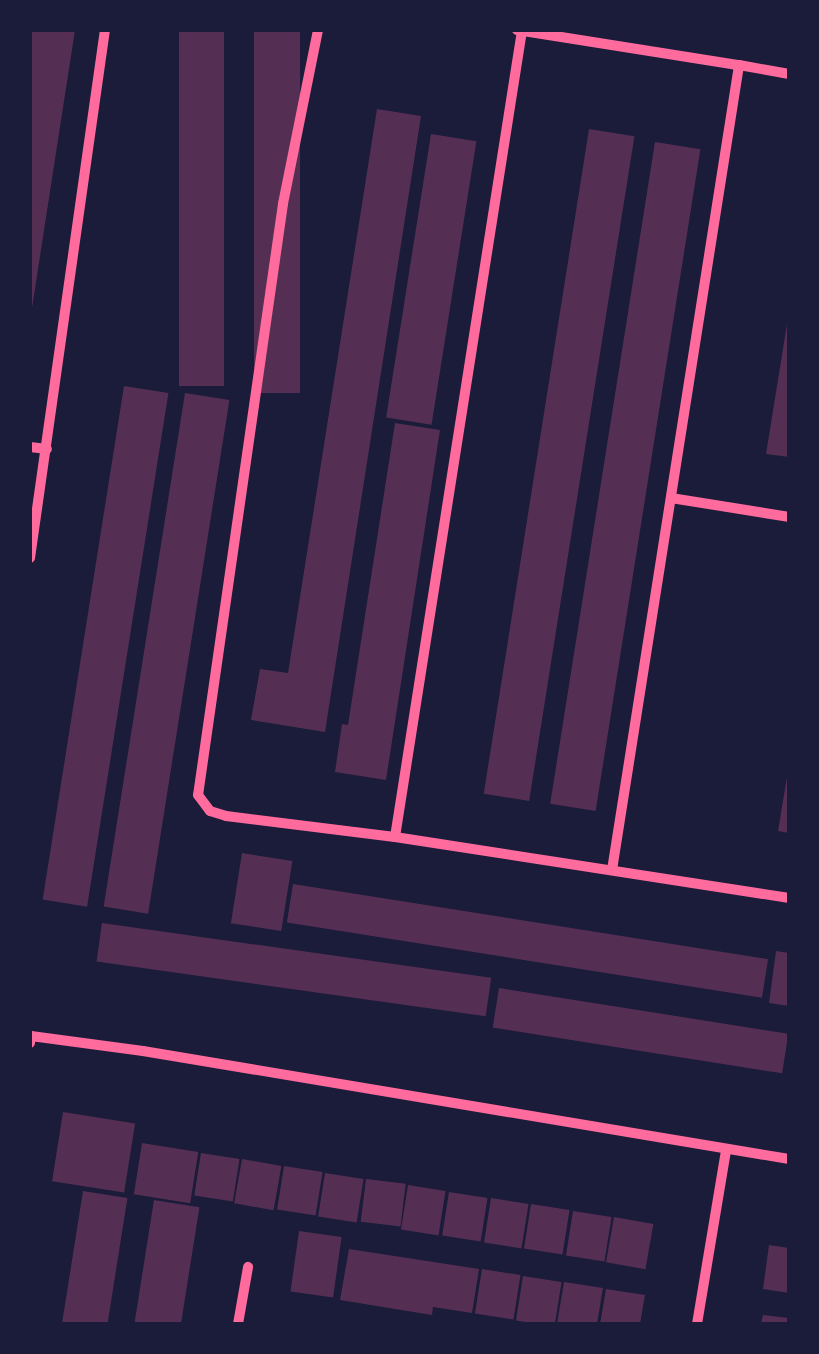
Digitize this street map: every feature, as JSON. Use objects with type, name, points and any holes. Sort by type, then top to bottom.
[{"type":"street","points":[[30,558],[105,30]]},
{"type":"street","points":[[318,30],[282,204],[196,784],[210,811],[789,898]]},
{"type":"street","points":[[395,837],[519,30],[789,74]]},
{"type":"street","points":[[612,870],[739,65]]},
{"type":"street","points":[[30,447],[47,449]]},
{"type":"street","points":[[670,498],[789,517]]},
{"type":"street","points":[[30,1039],[789,1159]]},
{"type":"street","points":[[696,1324],[726,1151]]},
{"type":"street","points":[[238,1324],[248,1267]]},
{"type":"building","points":[[30,30],[75,30],[32,308],[30,307]]},
{"type":"building","points":[[179,30],[224,30],[224,386],[179,386]]},
{"type":"building","points":[[254,30],[300,30],[300,393],[254,393]]},
{"type":"building","points":[[377,109],[421,116],[325,732],[251,720],[260,669],[288,673]]},
{"type":"building","points":[[589,129],[634,136],[529,801],[484,794]]},
{"type":"building","points":[[431,134],[476,141],[432,425],[386,417]]},
{"type":"building","points":[[655,142],[700,149],[596,811],[550,804]]},
{"type":"building","points":[[789,324],[789,457],[766,454]]},
{"type":"building","points":[[124,386],[168,393],[87,907],[43,900]]},
{"type":"building","points":[[185,393],[229,400],[148,914],[104,907]]},
{"type":"building","points":[[395,423],[440,430],[386,780],[335,772],[342,724],[348,725]]},
{"type":"building","points":[[789,777],[789,833],[778,831]]},
{"type":"building","points":[[242,853],[292,861],[281,931],[231,923]]},
{"type":"building","points":[[293,884],[768,959],[762,998],[287,923]]},
{"type":"building","points":[[102,923],[491,978],[486,1016],[97,962]]},
{"type":"building","points":[[776,951],[789,953],[789,1006],[769,1003]]},
{"type":"building","points":[[499,988],[788,1034],[782,1073],[493,1028]]},
{"type":"building","points":[[63,1112],[135,1123],[124,1193],[52,1181]]},
{"type":"building","points":[[142,1143],[198,1152],[190,1203],[134,1194]]},
{"type":"building","points":[[201,1153],[240,1159],[233,1202],[194,1195]]},
{"type":"building","points":[[242,1159],[281,1166],[274,1210],[234,1203]]},
{"type":"building","points":[[284,1166],[323,1172],[316,1216],[277,1209]]},
{"type":"building","points":[[325,1173],[364,1179],[357,1223],[318,1216]]},
{"type":"building","points":[[366,1179],[406,1184],[400,1227],[361,1222]]},
{"type":"building","points":[[408,1185],[446,1191],[438,1235],[401,1229]]},
{"type":"building","points":[[83,1191],[127,1198],[107,1324],[62,1323]]},
{"type":"building","points":[[449,1192],[488,1198],[481,1242],[442,1235]]},
{"type":"building","points":[[491,1198],[529,1204],[521,1248],[484,1242]]},
{"type":"building","points":[[154,1200],[199,1207],[181,1324],[134,1323]]},
{"type":"building","points":[[531,1204],[570,1210],[562,1255],[524,1248]]},
{"type":"building","points":[[573,1211],[612,1217],[604,1262],[566,1255]]},
{"type":"building","points":[[614,1217],[653,1224],[645,1269],[606,1262]]},
{"type":"building","points":[[299,1231],[342,1237],[333,1297],[291,1291]]},
{"type":"building","points":[[769,1245],[789,1248],[789,1293],[763,1289]]},
{"type":"building","points":[[349,1249],[479,1269],[472,1313],[433,1307],[432,1315],[340,1300]]},
{"type":"building","points":[[482,1269],[521,1275],[513,1320],[475,1313]]},
{"type":"building","points":[[523,1276],[562,1282],[555,1324],[516,1320]]},
{"type":"building","points":[[564,1282],[603,1288],[597,1324],[557,1324]]},
{"type":"building","points":[[606,1289],[645,1295],[640,1324],[600,1324]]},
{"type":"building","points":[[763,1315],[789,1318],[789,1324],[761,1324]]}]
